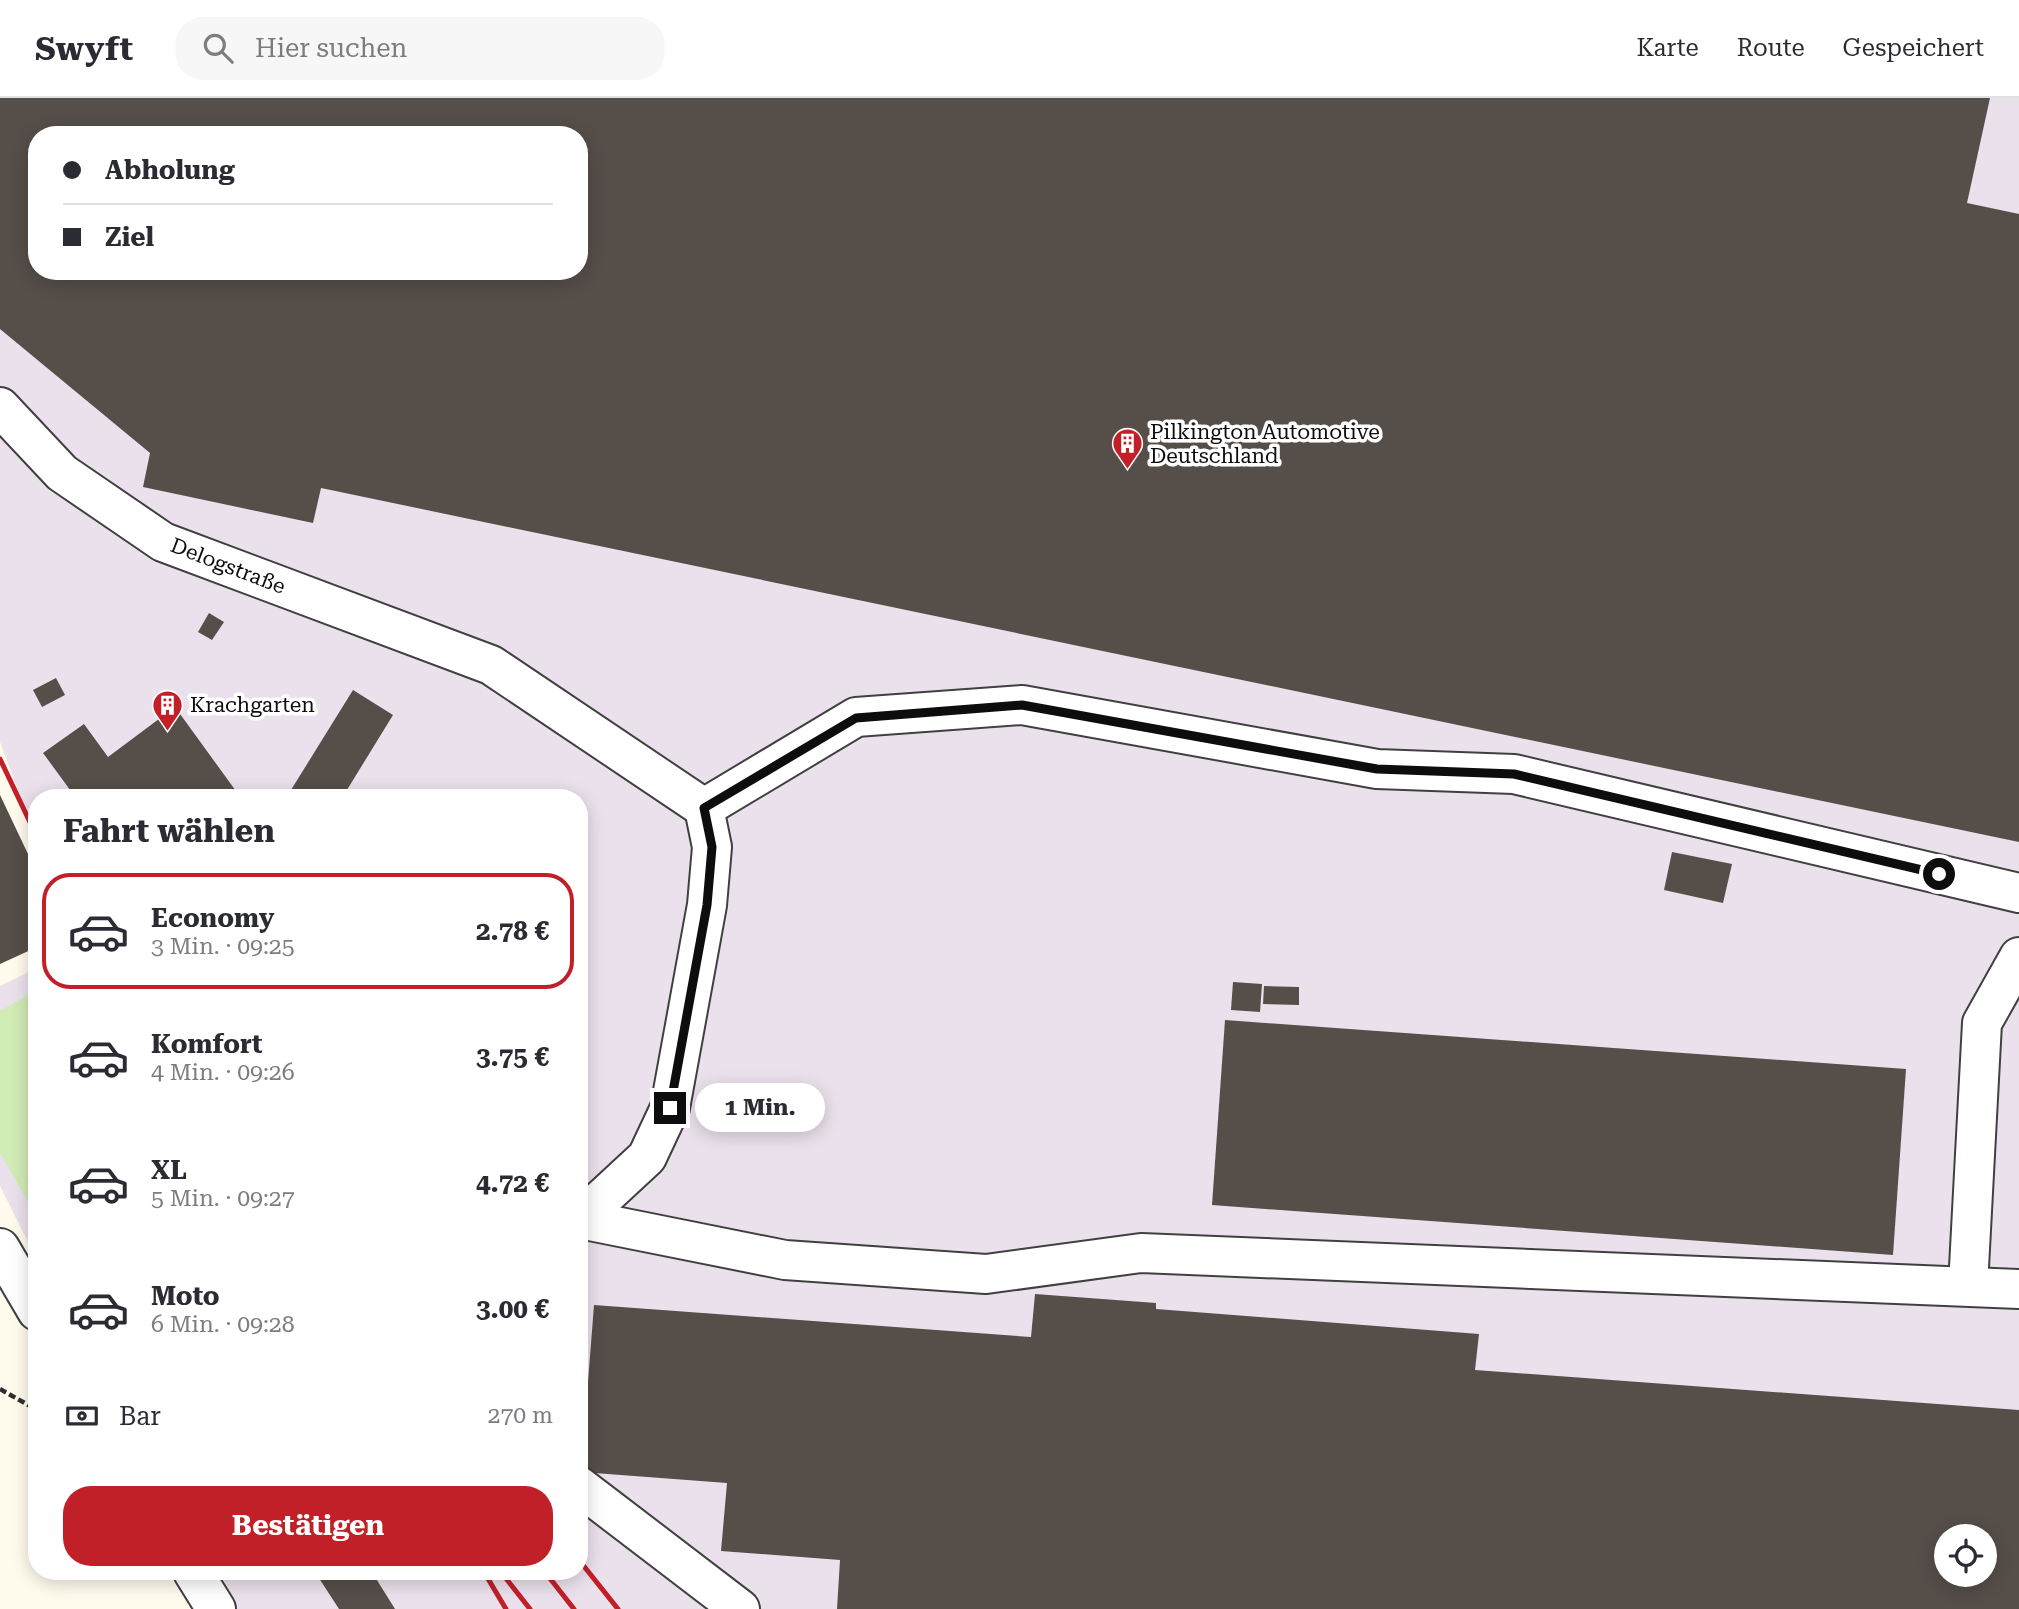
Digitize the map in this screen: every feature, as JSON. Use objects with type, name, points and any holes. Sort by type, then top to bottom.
[{"type":"street","name":"Delogstraße","points":[[0,407],[62,473],[163,542],[491,665],[704,808]]},
{"type":"street","points":[[588,1212],[647,1157],[670,1108],[707,905],[712,847],[704,808],[856,718],[1022,705],[1377,769],[1514,774],[2019,894]]},
{"type":"street","points":[[1968,1286],[1982,1023],[2019,957]]},
{"type":"street","points":[[588,1221],[785,1260],[986,1274],[1140,1254],[2019,1289]]},
{"type":"street","points":[[0,1248],[28,1296]]},
{"type":"street","points":[[588,1493],[740,1609]]},
{"type":"street","points":[[198,1580],[216,1609]]},
{"type":"path","points":[[0,1389],[28,1405]]},
{"type":"shaded area","points":[[0,98],[2019,98],[2019,1609],[231,1609],[213,1580],[588,1580],[588,789],[28,789],[28,818],[0,742]]},
{"type":"shaded area","points":[[28,972],[28,1242],[0,1186],[0,986]]},
{"type":"green space","points":[[28,995],[28,1201],[0,1153],[0,1011]]},
{"type":"building","name":"Pilkington Automotive Deutschland","points":[[0,98],[1990,98],[1967,203],[2019,214],[2019,842],[321,488],[313,523],[143,487],[150,453],[0,329]]},
{"type":"building","points":[[209,613],[224,622],[212,640],[198,632]]},
{"type":"building","points":[[56,678],[65,695],[42,707],[33,690]]},
{"type":"building","name":"Krachgarten","points":[[353,690],[393,715],[348,789],[292,789]]},
{"type":"building","name":"Krachgarten","points":[[175,707],[234,789],[69,789],[43,753],[84,724],[108,757]]},
{"type":"building","points":[[0,795],[28,854],[28,951],[0,964]]},
{"type":"building","points":[[1672,852],[1732,864],[1723,903],[1664,890]]},
{"type":"building","points":[[1233,982],[1262,984],[1260,1012],[1231,1010]]},
{"type":"building","points":[[1264,986],[1299,987],[1299,1005],[1263,1004]]},
{"type":"building","points":[[1225,1020],[1906,1069],[1893,1255],[1212,1205]]},
{"type":"building","points":[[1035,1294],[1156,1303],[1156,1309],[1479,1334],[1475,1370],[2019,1410],[2019,1609],[837,1609],[840,1560],[721,1551],[727,1483],[588,1473],[588,1382],[594,1305],[1031,1337]]},
{"type":"building","points":[[320,1580],[377,1580],[395,1609],[339,1609]]},
{"type":"railway","points":[[0,759],[28,818]]},
{"type":"railway","points":[[588,1571],[618,1609]]},
{"type":"railway","points":[[489,1580],[506,1609]]},
{"type":"railway","points":[[507,1580],[530,1609]]},
{"type":"railway","points":[[551,1580],[574,1609]]},
{"type":"place","name":"Pilkington Automotive Deutschland","points":[[1127,471]]},
{"type":"place","name":"Krachgarten","points":[[167,732]]},
{"type":"route","points":[[670,1108],[707,905],[712,847],[704,808],[856,718],[1022,705],[1377,769],[1514,774],[1939,874]]}]
